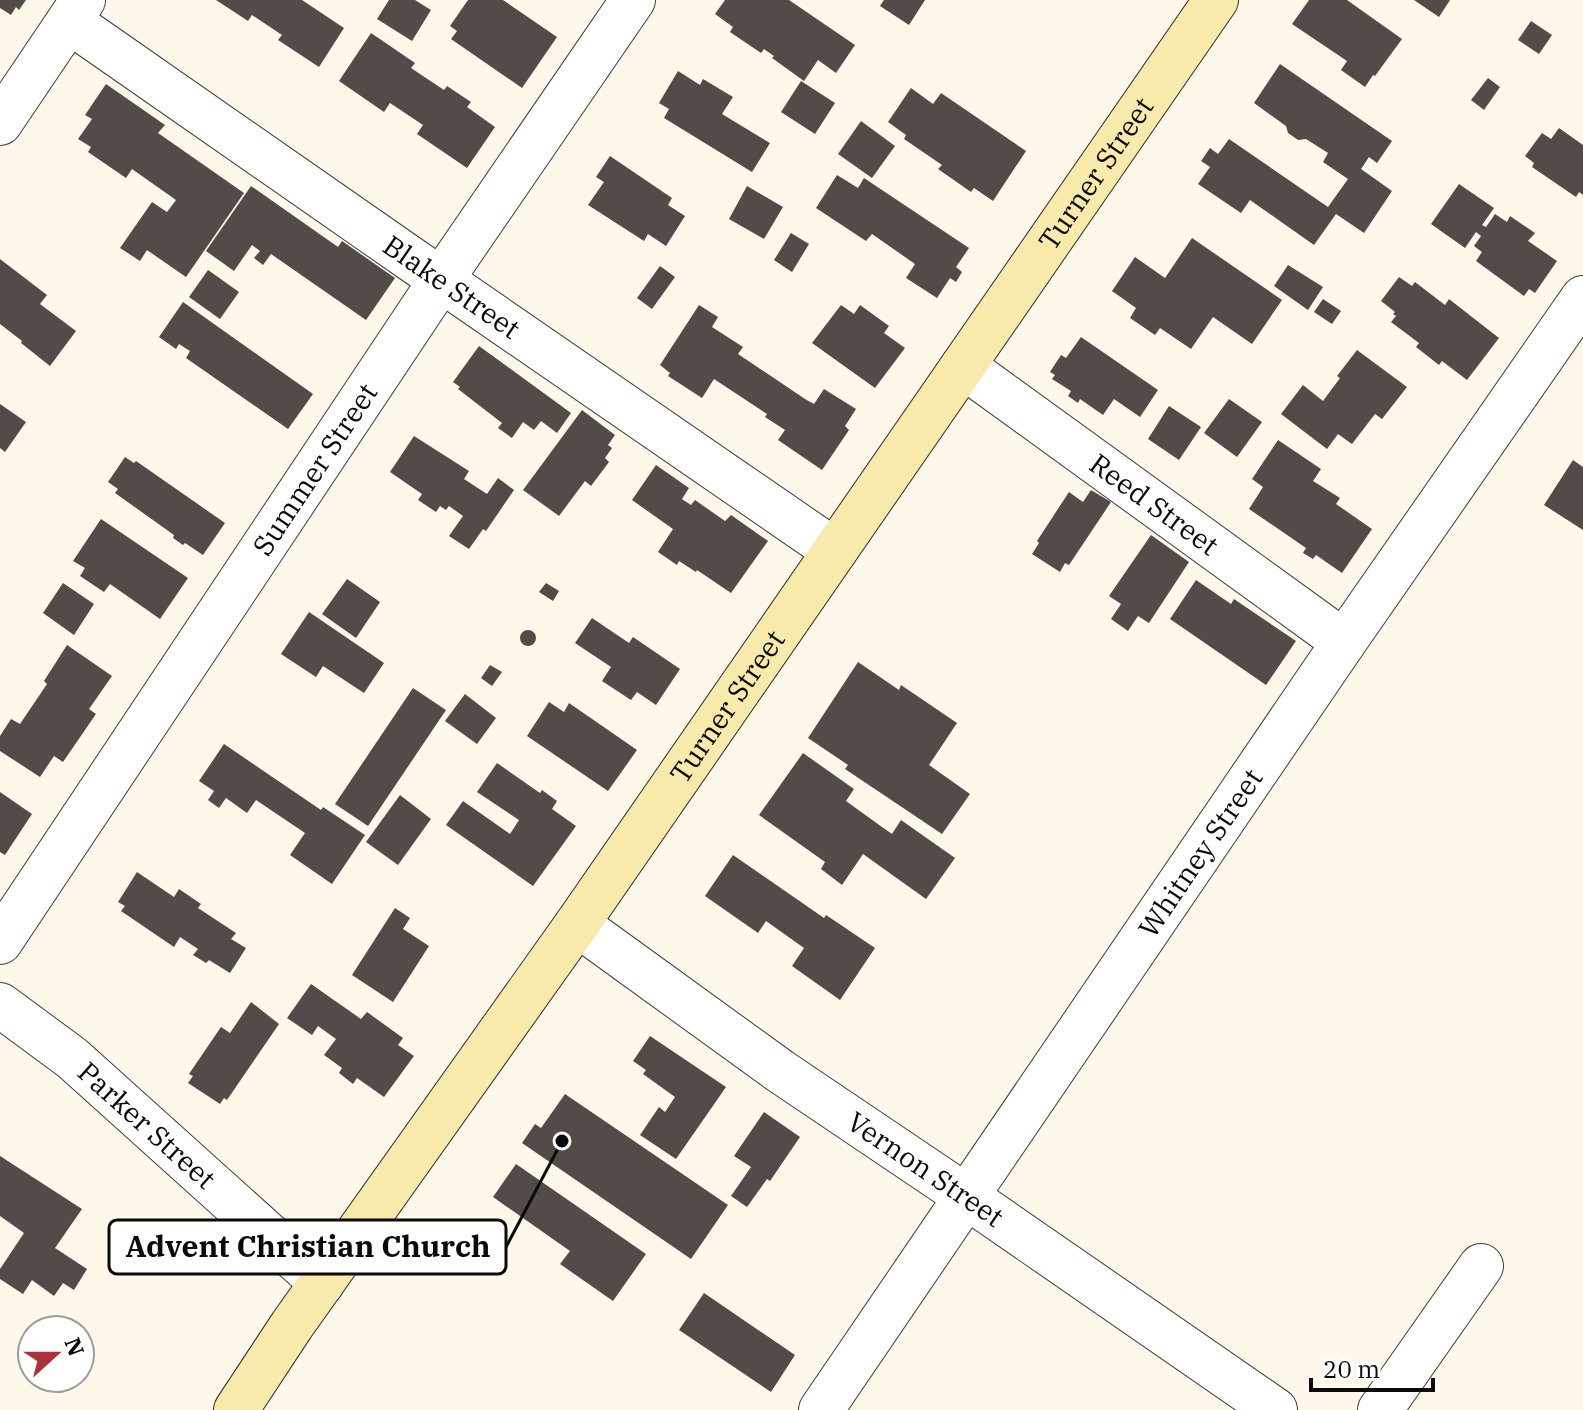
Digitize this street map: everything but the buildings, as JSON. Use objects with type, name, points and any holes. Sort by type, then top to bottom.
[{"type":"main road","name":"Turner Street","points":[[236,1410],[322,1283],[577,924],[1216,0]]},
{"type":"street","name":"Summer Street","points":[[0,942],[441,280],[633,0]]},
{"type":"street","name":"Blake Street","points":[[76,10],[441,280],[835,551]]},
{"type":"street","points":[[0,123],[76,10]]},
{"type":"street","name":"Whitney Street","points":[[821,1410],[1344,642],[1583,298]]},
{"type":"street","name":"Reed Street","points":[[963,366],[1344,642]]},
{"type":"street","name":"Vernon Street","points":[[577,924],[780,1071],[1275,1410]]},
{"type":"street","name":"Parker Street","points":[[0,1005],[72,1058],[322,1283]]},
{"type":"street","points":[[1380,1410],[1481,1266]]},
{"type":"place","name":"Advent Christian Church","points":[[562,1141]]}]
